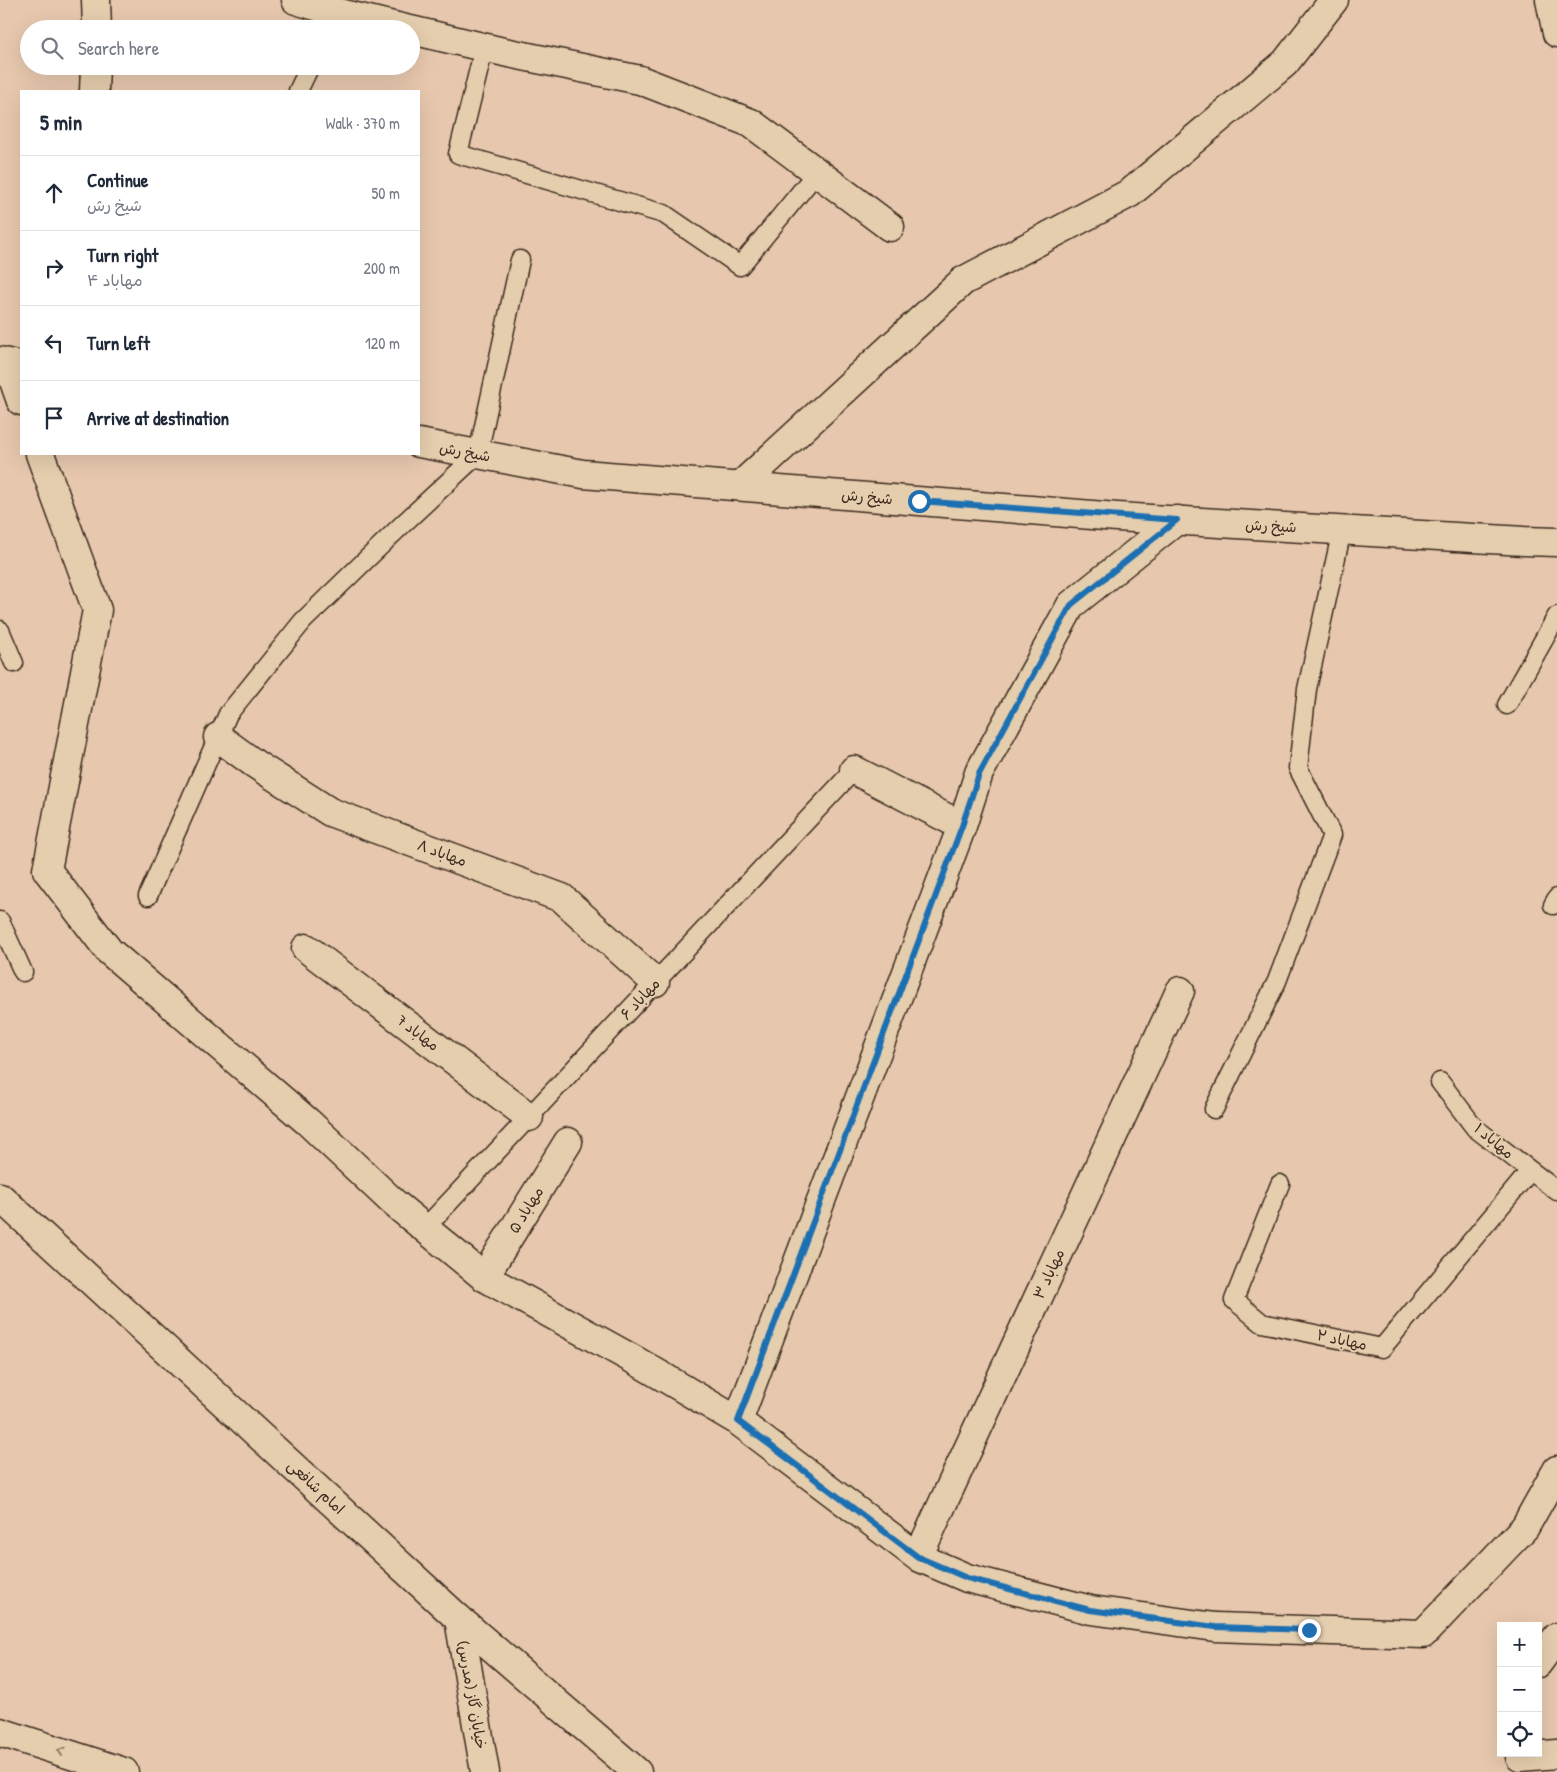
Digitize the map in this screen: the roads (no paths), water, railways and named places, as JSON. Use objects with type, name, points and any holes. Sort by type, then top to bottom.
[{"type":"street","points":[[96,0],[97,20]]},
{"type":"street","points":[[296,0],[331,20]]},
{"type":"street","points":[[740,486],[963,281],[1130,193],[1285,63],[1334,0]]},
{"type":"street","points":[[1550,0],[1557,33]]},
{"type":"street","points":[[420,32],[484,48],[640,80],[751,123],[890,227]]},
{"type":"street","points":[[94,90],[95,75]]},
{"type":"street","points":[[10,364],[20,398]]},
{"type":"street","name":"شیخ رش","points":[[420,443],[584,474],[1117,517],[1557,542]]},
{"type":"street","points":[[40,455],[97,610],[47,870],[109,951],[300,1115],[394,1203],[484,1277],[638,1362],[738,1421],[918,1557],[967,1578],[1090,1610],[1215,1627],[1423,1634],[1525,1527],[1557,1470]]},
{"type":"street","points":[[738,1421],[962,826],[979,774],[1071,605],[1177,520]]},
{"type":"street","name":"مهاباد ۸","points":[[218,737],[255,764],[330,812],[562,898],[655,982]]},
{"type":"street","points":[[854,770],[962,826]]},
{"type":"street","name":"مهاباد 7","points":[[306,948],[529,1117]]},
{"type":"street","name":"مهاباد ۳","points":[[918,1557],[1180,991]]},
{"type":"street","name":"مهاباد ۵","points":[[484,1277],[568,1142]]},
{"type":"street","name":"امام شافعی","points":[[0,1197],[459,1619],[637,1772]]},
{"type":"street","name":"خیابان گاز (مدرس)","points":[[459,1619],[485,1772]]},
{"type":"street","points":[[1542,1658],[1557,1637]]},
{"type":"street","points":[[0,1732],[124,1772]]},
{"type":"street","points":[[1520,1761],[1557,1754]]},
{"type":"lane","points":[[484,48],[458,154],[664,214],[740,266],[817,172]]},
{"type":"lane","points":[[298,90],[306,75]]},
{"type":"lane","points":[[148,896],[228,714],[303,621],[478,454],[520,260]]},
{"type":"lane","points":[[1214,1109],[1277,981],[1332,835],[1298,768],[1307,689],[1342,530]]},
{"type":"lane","points":[[1507,704],[1557,616]]},
{"type":"lane","points":[[0,630],[14,664]]},
{"type":"lane","name":"مهاباد ۶","points":[[425,1228],[854,770]]},
{"type":"lane","points":[[0,921],[23,972]]},
{"type":"lane","name":"مهاباد ۱","points":[[1440,1082],[1475,1128],[1557,1192]]},
{"type":"lane","name":"مهاباد ۲","points":[[1280,1184],[1234,1300],[1262,1323],[1382,1348],[1530,1171]]}]
